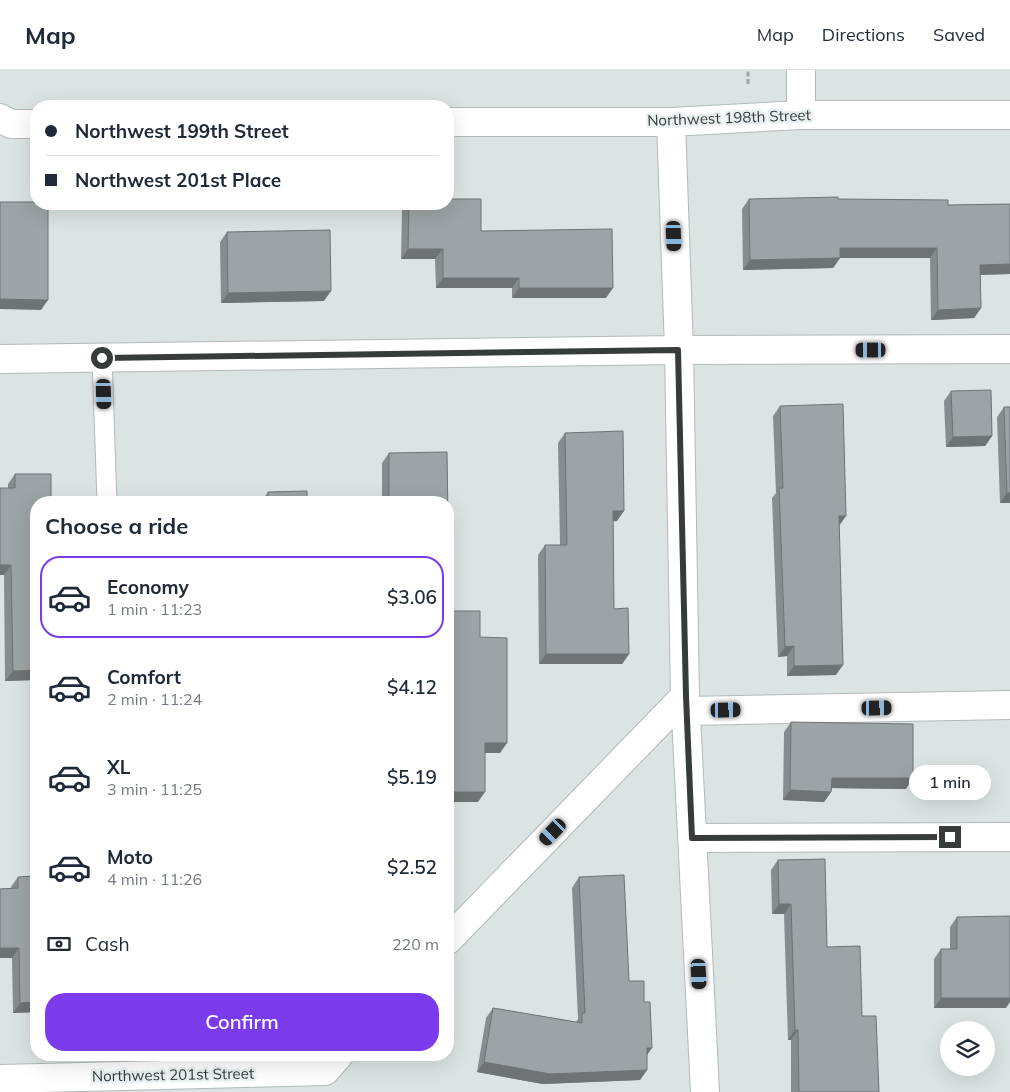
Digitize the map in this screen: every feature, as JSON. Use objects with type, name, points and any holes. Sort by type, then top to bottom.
[{"type":"street","points":[[801,70],[801,115]]},
{"type":"street","name":"Northwest 198th Street","points":[[454,122],[670,122],[801,115],[1010,115]]},
{"type":"street","points":[[0,118],[11,124],[30,124]]},
{"type":"street","points":[[670,122],[687,703],[705,1092]]},
{"type":"street","points":[[0,359],[678,350],[1010,349]]},
{"type":"street","points":[[454,934],[687,703],[1010,705]]},
{"type":"street","points":[[692,838],[1010,837]]},
{"type":"street","points":[[304,1092],[332,1063]]},
{"type":"street","name":"Northwest 201st Street","points":[[0,1079],[162,1084],[332,1063]]},
{"type":"lane","points":[[102,358],[107,496]]},
{"type":"building","points":[[838,197],[838,199],[948,200],[948,205],[1010,204],[1010,264],[980,265],[981,308],[938,310],[937,248],[840,248],[840,258],[750,260],[749,199]]},
{"type":"building","points":[[454,199],[481,199],[481,231],[612,229],[613,288],[519,288],[519,278],[443,278],[443,249],[408,249],[409,210],[454,210]]},
{"type":"building","points":[[0,202],[30,202],[30,210],[48,210],[48,300],[0,299]]},
{"type":"building","points":[[330,230],[331,291],[228,293],[227,232]]},
{"type":"building","points":[[991,390],[992,436],[953,437],[951,391]]},
{"type":"building","points":[[843,404],[846,516],[839,516],[843,665],[794,666],[794,646],[785,647],[779,488],[783,488],[780,406]]},
{"type":"building","points":[[1004,407],[1010,407],[1010,493],[1007,493]]},
{"type":"building","points":[[623,431],[624,511],[613,511],[614,609],[628,608],[629,654],[546,654],[545,545],[567,545],[565,433]]},
{"type":"building","points":[[447,452],[448,496],[389,496],[389,453]]},
{"type":"building","points":[[15,474],[51,474],[51,496],[30,496],[30,670],[13,671],[11,565],[0,565],[0,488],[15,488]]},
{"type":"building","points":[[307,491],[307,496],[268,496],[268,492]]},
{"type":"building","points":[[454,611],[480,611],[480,637],[507,638],[507,743],[485,743],[485,792],[454,792]]},
{"type":"building","points":[[791,722],[913,724],[913,778],[832,778],[831,792],[790,790]]},
{"type":"building","points":[[825,859],[827,947],[860,946],[862,1016],[876,1016],[879,1092],[799,1092],[798,1030],[795,1030],[791,904],[779,904],[778,860]]},
{"type":"building","points":[[624,875],[629,981],[644,981],[644,1002],[650,1002],[652,1048],[647,1048],[647,1070],[550,1074],[484,1062],[493,1008],[582,1023],[582,1013],[585,1013],[579,877]]},
{"type":"building","points":[[30,876],[30,1002],[20,1003],[19,948],[0,948],[0,889],[18,888],[18,877]]},
{"type":"building","points":[[1010,916],[1010,998],[941,998],[941,949],[957,949],[957,917]]},
{"type":"route","points":[[102,358],[678,350],[686,696],[692,838],[950,837]]}]
